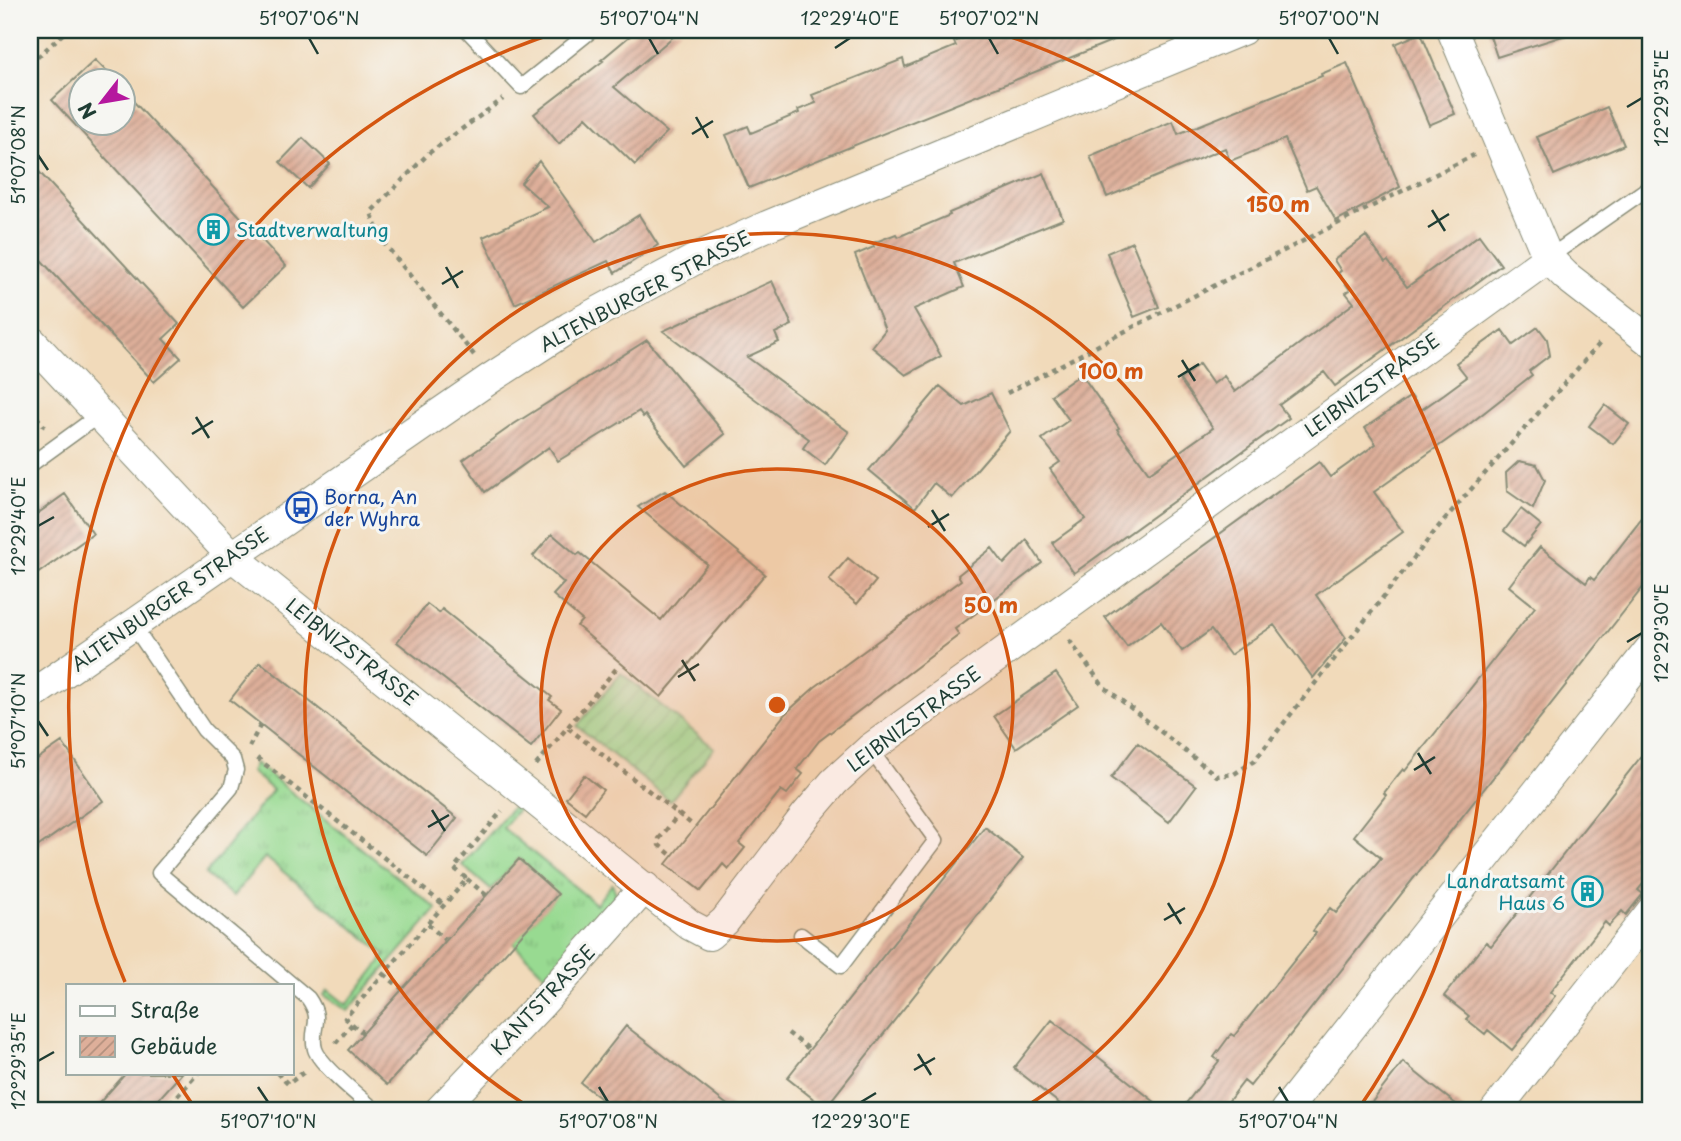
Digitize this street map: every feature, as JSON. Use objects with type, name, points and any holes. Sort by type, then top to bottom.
[{"type":"street","name":"ALTENBURGER STRASSE","points":[[30,696],[491,378],[582,321],[703,255],[766,226],[1202,38],[1242,30]]},
{"type":"street","points":[[1452,30],[1548,258],[1566,276],[1651,342]]},
{"type":"street","name":"LEIBNIZSTRASSE","points":[[30,340],[232,556],[690,925],[709,935],[725,921],[834,782],[870,749],[1548,258]]},
{"type":"street","points":[[1285,1111],[1651,648]]},
{"type":"street","name":"KANTSTRASSE","points":[[439,1111],[540,1005],[645,887]]},
{"type":"street","points":[[1495,1111],[1651,912]]},
{"type":"lane","points":[[467,30],[521,87],[592,30]]},
{"type":"lane","name":"LEIBNIZSTRASSE","points":[[1548,258],[1651,186]]},
{"type":"lane","points":[[30,465],[99,415]]},
{"type":"lane","points":[[132,625],[204,730],[233,759],[236,770],[231,788],[159,873],[291,984]]},
{"type":"lane","points":[[801,935],[841,966],[936,840],[870,749]]},
{"type":"lane","points":[[294,986],[314,1006],[318,1019],[314,1035],[315,1049],[321,1060],[376,1111]]},
{"type":"path","points":[[30,64],[67,30]]},
{"type":"path","points":[[491,378],[380,238],[371,212],[429,153],[521,87]]},
{"type":"path","points":[[1007,393],[1500,142]]},
{"type":"path","points":[[1052,616],[1103,686],[1217,776],[1234,774],[1254,761],[1443,521],[1621,318]]},
{"type":"path","points":[[486,895],[454,868],[521,789],[529,772],[616,669]]},
{"type":"path","points":[[261,724],[247,751],[444,905]]},
{"type":"path","points":[[568,728],[694,826]]},
{"type":"path","points":[[670,855],[659,845],[659,839],[679,814]]},
{"type":"path","points":[[363,1033],[345,1018],[467,879]]},
{"type":"path","points":[[428,924],[445,940]]},
{"type":"path","points":[[384,974],[402,989]]},
{"type":"path","points":[[278,1074],[289,1084],[321,1060],[352,1024]]},
{"type":"path","points":[[788,1033],[809,1049]]},
{"type":"path","points":[[164,1111],[197,1074]]},
{"type":"green space","points":[[621,673],[714,748],[670,801],[577,726]]},
{"type":"green space","points":[[255,763],[437,909],[348,1011],[324,995],[328,990],[347,1005],[386,955],[265,857],[233,896],[205,874],[273,790],[251,772]]},
{"type":"green space","points":[[513,806],[518,809],[503,828],[596,904],[612,884],[616,893],[610,908],[545,975],[513,943],[557,894],[519,859],[491,890],[462,865]]},
{"type":"building","points":[[637,30],[681,30],[614,87],[667,132],[635,165],[586,117],[559,144],[534,114],[603,61],[601,60]]},
{"type":"building","points":[[984,30],[1136,31],[749,188],[726,135],[748,126],[751,133],[816,103],[812,95],[903,59],[905,67],[956,46],[954,42]]},
{"type":"building","points":[[1488,30],[1565,30],[1566,35],[1497,57]]},
{"type":"building","points":[[1421,33],[1455,114],[1429,125],[1395,44]]},
{"type":"building","points":[[95,60],[101,66],[89,66]]},
{"type":"building","points":[[1347,63],[1400,187],[1336,221],[1316,186],[1307,190],[1285,139],[1230,161],[1225,148],[1107,197],[1090,156],[1173,121],[1178,134],[1322,76],[1321,74]]},
{"type":"building","points":[[66,87],[66,115],[52,100]]},
{"type":"building","points":[[136,104],[286,266],[243,307],[85,136],[136,136]]},
{"type":"building","points":[[1607,107],[1624,145],[1554,175],[1537,137]]},
{"type":"building","points":[[303,138],[330,164],[308,188],[280,162]]},
{"type":"building","points":[[539,161],[596,242],[639,215],[658,245],[615,273],[608,261],[515,304],[483,237],[548,207],[521,183]]},
{"type":"building","points":[[30,162],[179,324],[163,339],[181,358],[154,382],[30,248]]},
{"type":"building","points":[[1044,173],[1063,219],[954,263],[964,287],[914,309],[941,356],[906,375],[872,347],[885,330],[855,255],[874,247],[873,243],[896,234],[898,237]]},
{"type":"building","points":[[1479,235],[1501,265],[1335,386],[1324,372],[1279,405],[1289,418],[1074,573],[1052,543],[1085,519],[1050,469],[1060,462],[1042,439],[1069,420],[1051,395],[1081,374],[1149,473],[1213,428],[1180,380],[1199,364],[1213,384],[1224,376],[1235,392],[1354,303],[1346,293],[1350,290],[1338,273],[1341,271],[1334,260],[1366,236],[1385,263],[1388,261],[1407,287]]},
{"type":"building","points":[[1132,242],[1159,307],[1134,317],[1107,253]]},
{"type":"building","points":[[772,281],[792,325],[775,333],[779,342],[747,357],[849,432],[825,465],[803,448],[809,439],[663,331]]},
{"type":"building","points":[[1538,327],[1547,339],[1550,355],[1529,371],[1532,375],[1467,426],[1374,492],[1403,532],[1316,595],[1346,638],[1313,678],[1274,625],[1230,655],[1211,630],[1182,651],[1161,622],[1127,647],[1105,617],[1319,462],[1330,477],[1376,444],[1365,428],[1411,396],[1421,410],[1444,394],[1467,377],[1456,363],[1502,330],[1513,345]]},
{"type":"building","points":[[647,340],[725,434],[686,466],[639,411],[558,461],[549,447],[485,492],[463,460],[514,424]]},
{"type":"building","points":[[940,386],[964,406],[991,393],[1010,431],[952,498],[934,483],[915,508],[869,470]]},
{"type":"building","points":[[1605,405],[1629,424],[1613,444],[1589,426]]},
{"type":"building","points":[[1519,461],[1537,465],[1545,480],[1533,509],[1507,491],[1506,473]]},
{"type":"building","points":[[665,491],[765,574],[661,697],[577,626],[582,620],[553,595],[564,583],[533,556],[552,534],[577,555],[580,553],[661,620],[707,564],[638,507]]},
{"type":"building","points":[[65,494],[93,534],[30,579],[30,519]]},
{"type":"building","points":[[1651,507],[1651,577],[1250,1086],[1244,1081],[1221,1111],[1180,1111],[1219,1061],[1214,1057],[1231,1034],[1234,1036],[1316,933],[1313,931],[1330,908],[1336,913],[1381,858],[1354,836],[1386,795],[1384,793],[1394,780],[1403,769],[1405,771],[1535,607],[1509,586],[1522,569],[1540,547],[1586,583],[1590,577],[1594,580]]},
{"type":"building","points":[[1521,509],[1541,525],[1524,546],[1504,531]]},
{"type":"building","points":[[1027,540],[1042,563],[955,629],[959,635],[819,741],[797,769],[803,774],[787,794],[781,790],[739,843],[745,848],[728,869],[723,864],[701,891],[666,864],[785,714],[815,687],[961,580],[958,575],[992,548],[1004,564]]},
{"type":"building","points":[[848,558],[876,581],[857,604],[829,580]]},
{"type":"building","points":[[427,604],[439,613],[442,609],[552,697],[549,700],[561,709],[531,747],[397,642]]},
{"type":"building","points":[[260,662],[457,818],[427,856],[230,700]]},
{"type":"building","points":[[1056,673],[1078,705],[1016,748],[994,716]]},
{"type":"building","points":[[62,742],[103,801],[30,852],[30,764]]},
{"type":"building","points":[[1138,743],[1196,786],[1169,822],[1111,778]]},
{"type":"building","name":"Landratsamt Haus 6","points":[[1651,744],[1651,874],[1638,890],[1643,894],[1626,915],[1622,911],[1609,926],[1605,922],[1550,992],[1555,996],[1512,1050],[1488,1030],[1485,1034],[1466,1019],[1469,1016],[1444,996],[1486,942],[1491,946]]},
{"type":"building","points":[[584,775],[603,790],[585,813],[566,798]]},
{"type":"building","points":[[985,827],[1023,858],[825,1108],[787,1078]]},
{"type":"building","points":[[519,859],[558,894],[387,1085],[348,1050]]},
{"type":"building","points":[[1052,1020],[1166,1111],[1069,1111],[1014,1068]]},
{"type":"building","points":[[626,1026],[735,1111],[617,1111],[581,1083]]},
{"type":"building","points":[[1403,1062],[1430,1084],[1465,1111],[1365,1111]]},
{"type":"building","points":[[125,1074],[181,1074],[148,1111],[92,1111]]},
{"type":"place","name":"Stadtverwaltung","points":[[213,230]]},
{"type":"place","name":"Borna, An der Wyhra","points":[[301,508]]},
{"type":"place","name":"Landratsamt Haus 6","points":[[1588,892]]}]
